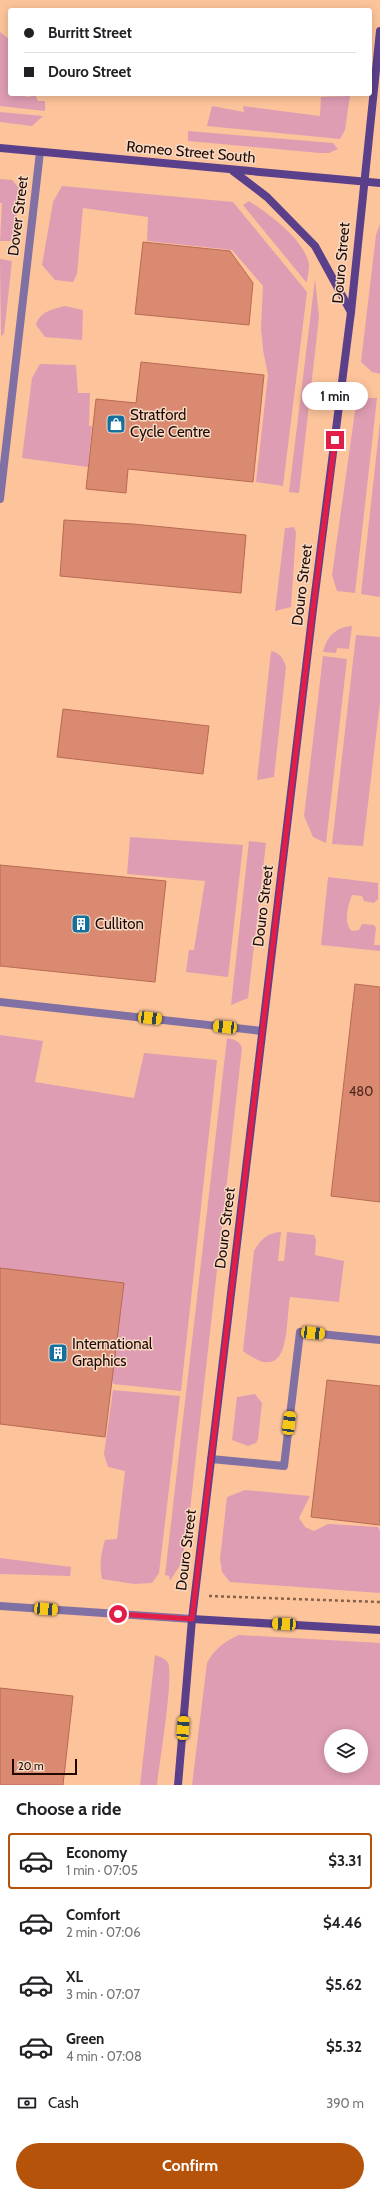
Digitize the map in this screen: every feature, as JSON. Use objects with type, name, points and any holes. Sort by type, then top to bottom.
[{"type":"street","name":"Douro Street","points":[[178,1785],[192,1619],[262,1031],[351,312],[380,31]]},
{"type":"street","name":"Romeo Street South","points":[[0,148],[380,183]]},
{"type":"street","name":"Dover Street","points":[[0,499],[40,152]]},
{"type":"street","points":[[232,170],[278,208],[315,246],[335,280],[351,312]]},
{"type":"street","points":[[0,1002],[262,1031]]},
{"type":"street","points":[[211,1459],[284,1466],[300,1332],[380,1340]]},
{"type":"street","points":[[0,1606],[380,1630]]},
{"type":"path","points":[[195,1595],[380,1602]]},
{"type":"shaded area","points":[[0,32],[8,38],[8,96],[36,96],[38,101],[45,101],[45,111],[0,106]]},
{"type":"shaded area","points":[[350,96],[345,130],[340,139],[207,126],[212,106],[244,112],[243,106],[320,116],[321,97]]},
{"type":"shaded area","points":[[0,112],[43,116],[32,126],[0,122]]},
{"type":"shaded area","points":[[188,131],[333,143],[338,149],[329,153],[320,153],[188,141]]},
{"type":"shaded area","points":[[0,179],[12,180],[20,189],[13,241],[0,241],[2,203],[0,203]]},
{"type":"shaded area","points":[[62,186],[233,202],[307,292],[283,486],[256,482],[268,375],[263,350],[261,328],[263,286],[232,250],[147,241],[148,217],[83,208],[77,274],[73,282],[55,280],[42,265],[53,202]]},
{"type":"shaded area","points":[[249,201],[276,220],[294,237],[306,256],[309,265],[306,282],[243,205]]},
{"type":"shaded area","points":[[380,224],[380,374],[372,372],[361,362],[376,235]]},
{"type":"shaded area","points":[[0,259],[12,261],[4,334],[1,336]]},
{"type":"shaded area","points":[[315,279],[319,317],[299,493],[289,492]]},
{"type":"shaded area","points":[[65,306],[83,310],[82,340],[45,337],[36,325],[43,314]]},
{"type":"shaded area","points":[[40,364],[76,365],[78,393],[90,393],[89,426],[92,426],[88,467],[22,458],[32,378]]},
{"type":"shaded area","points":[[369,398],[377,398],[355,593],[337,591],[332,575],[356,404]]},
{"type":"shaded area","points":[[380,422],[380,597],[361,594]]},
{"type":"shaded area","points":[[294,527],[296,532],[291,607],[275,611],[285,528]]},
{"type":"shaded area","points":[[352,626],[349,649],[337,648],[336,653],[323,652],[327,641],[333,633],[341,628]]},
{"type":"shaded area","points":[[356,635],[380,637],[380,702],[363,846],[332,844]]},
{"type":"shaded area","points":[[271,651],[277,653],[283,659],[286,667],[274,777],[257,780]]},
{"type":"shaded area","points":[[323,656],[347,659],[326,843],[313,837],[304,816]]},
{"type":"shaded area","points":[[130,837],[243,845],[228,977],[186,972],[189,950],[194,950],[205,881],[127,874]]},
{"type":"shaded area","points":[[249,841],[266,843],[248,998],[231,1005]]},
{"type":"shaded area","points":[[328,877],[378,883],[378,899],[374,903],[364,901],[362,896],[352,895],[347,919],[349,928],[352,931],[359,930],[362,924],[374,925],[376,928],[374,945],[380,945],[380,951],[321,945]]},
{"type":"shaded area","points":[[0,1035],[43,1041],[35,1082],[134,1098],[144,1053],[217,1060],[181,1391],[113,1384],[113,1382],[110,1381],[122,1284],[0,1268]]},
{"type":"shaded area","points":[[227,1038],[238,1042],[242,1048],[190,1510],[182,1562],[170,1581],[169,1576],[165,1575]]},
{"type":"shaded area","points":[[281,1232],[278,1261],[284,1261],[287,1232],[314,1235],[316,1240],[315,1255],[344,1261],[339,1302],[290,1297],[286,1337],[283,1349],[278,1358],[270,1362],[259,1360],[243,1351],[254,1251],[265,1237]]},
{"type":"shaded area","points":[[113,1390],[180,1396],[159,1573],[152,1583],[134,1584],[102,1579],[101,1559],[105,1540],[117,1539],[125,1471],[108,1467],[104,1454]]},
{"type":"shaded area","points":[[255,1394],[262,1403],[258,1439],[256,1443],[248,1446],[232,1440],[237,1397]]},
{"type":"shaded area","points":[[245,1490],[310,1496],[299,1518],[305,1527],[314,1531],[328,1524],[378,1527],[380,1531],[380,1593],[230,1582],[222,1572],[220,1559],[227,1497]]},
{"type":"shaded area","points":[[0,1558],[71,1567],[70,1576],[0,1574]]},
{"type":"shaded area","points":[[239,1635],[380,1643],[380,1785],[192,1785],[207,1663],[217,1649],[224,1643]]},
{"type":"shaded area","points":[[155,1655],[163,1658],[168,1663],[169,1685],[166,1722],[157,1785],[140,1785]]},
{"type":"building","points":[[143,242],[230,251],[253,283],[249,325],[135,314]]},
{"type":"building","points":[[141,362],[264,375],[253,482],[128,469],[126,493],[86,489],[96,399],[136,403]]},
{"type":"building","points":[[64,520],[133,524],[246,535],[241,593],[60,576]]},
{"type":"building","points":[[63,709],[209,726],[203,774],[57,757]]},
{"type":"building","name":"Culliton","points":[[0,865],[166,881],[155,982],[0,966]]},
{"type":"building","points":[[355,984],[380,987],[380,1202],[331,1196]]},
{"type":"building","name":"International Graphics","points":[[0,1268],[124,1283],[105,1437],[0,1424]]},
{"type":"building","points":[[327,1380],[380,1386],[380,1525],[311,1517]]},
{"type":"building","points":[[0,1688],[73,1696],[63,1785],[0,1785]]},
{"type":"place","name":"Stratford Cycle Centre","points":[[116,424]]},
{"type":"place","name":"Culliton","points":[[81,924]]},
{"type":"place","name":"International Graphics","points":[[58,1353]]},
{"type":"route","points":[[118,1614],[192,1619],[313,609],[335,440]]}]
